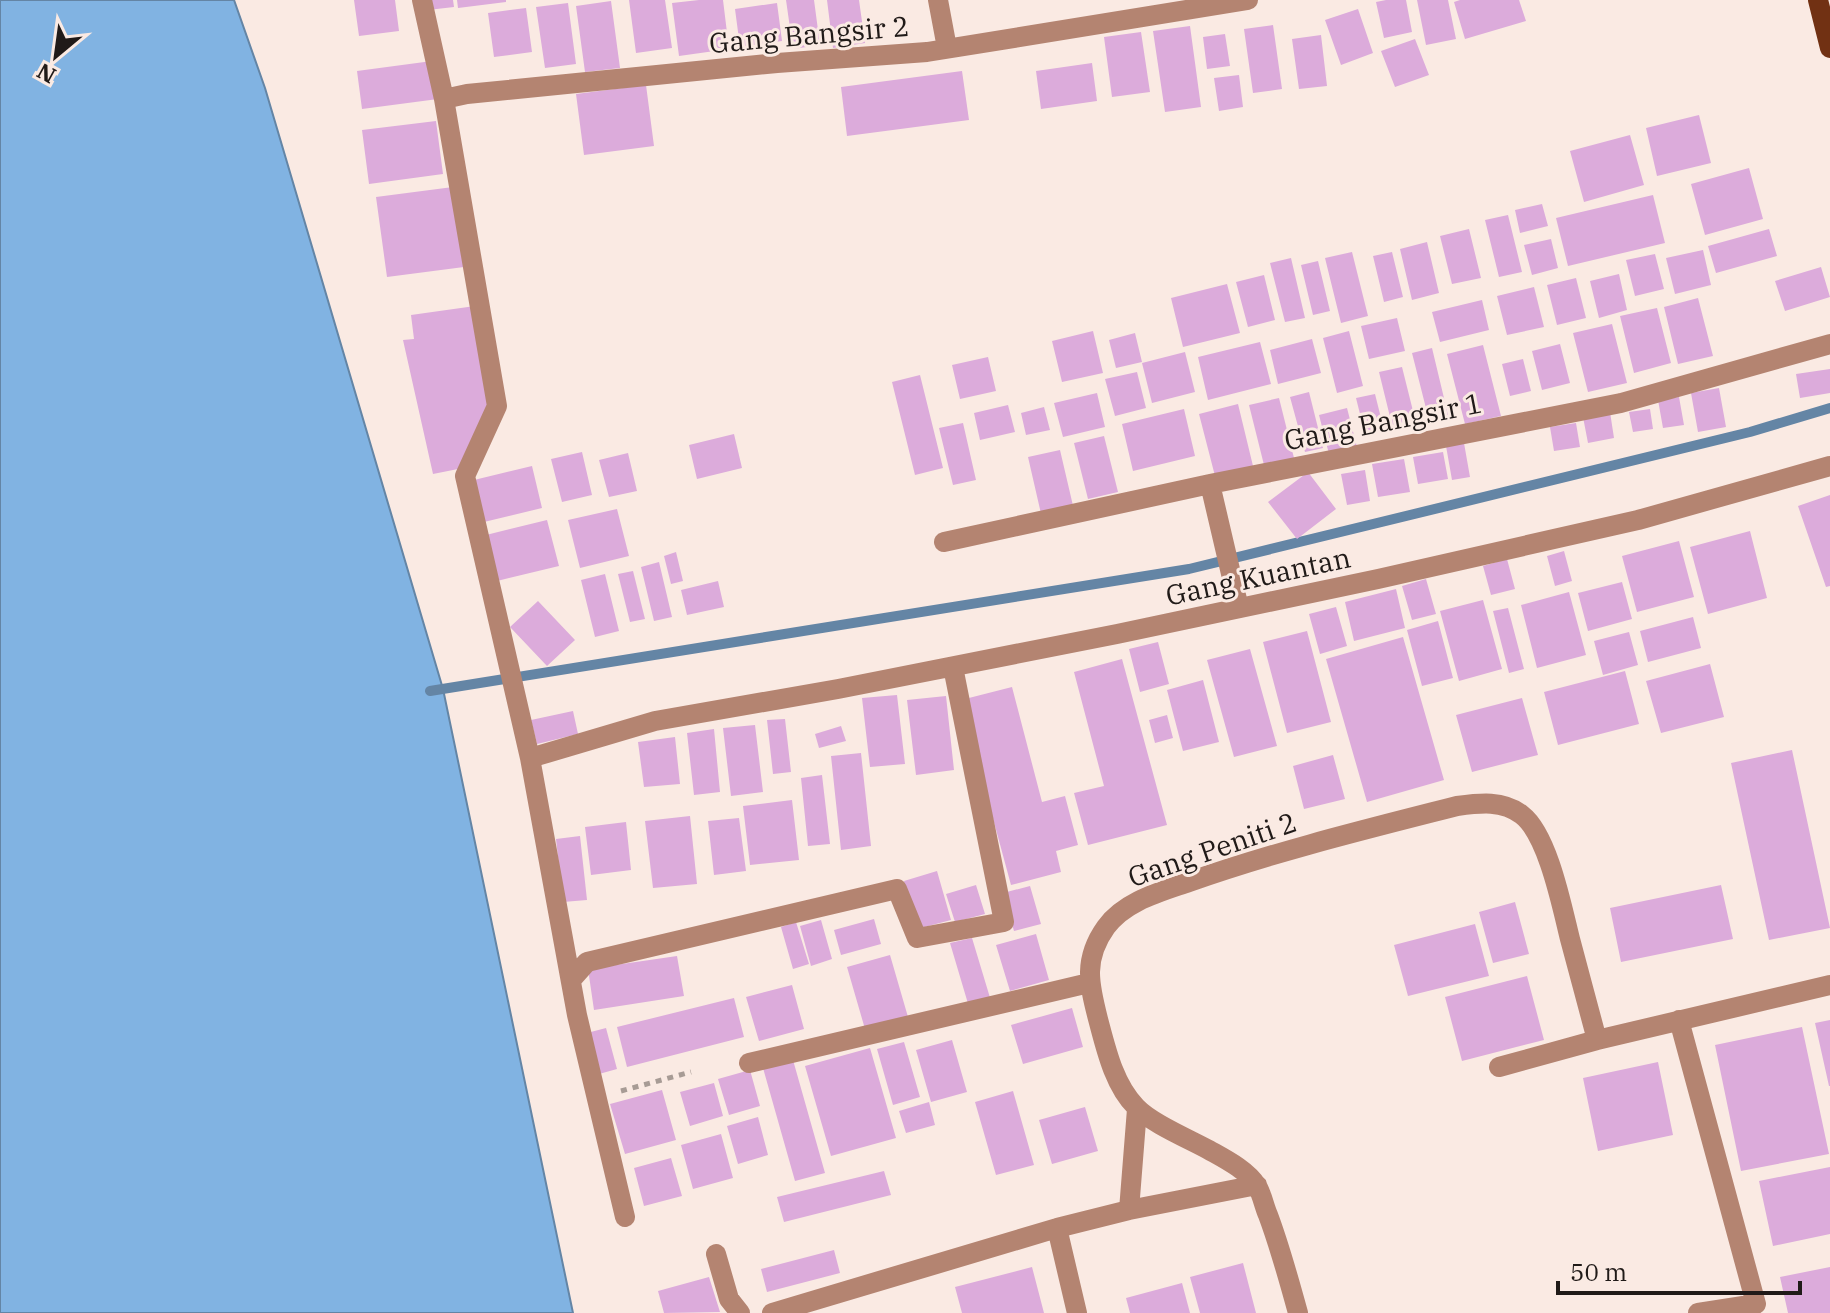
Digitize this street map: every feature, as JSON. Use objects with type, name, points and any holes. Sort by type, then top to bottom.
[{"type":"main road","points":[[1818,0],[1830,48]]},
{"type":"street","points":[[422,0],[444,99],[497,406],[465,476],[530,758],[577,1015],[625,1217]]},
{"type":"street","points":[[938,0],[947,48]]},
{"type":"street","name":"Gang Bangsir 2","points":[[444,99],[467,94],[777,63],[927,52],[1248,0]]},
{"type":"street","name":"Gang Bangsir 1","points":[[944,542],[1212,494],[1621,403],[1830,344]]},
{"type":"street","name":"Gang Kuantan","points":[[530,758],[655,721],[953,667],[1638,520],[1830,466]]},
{"type":"street","points":[[1212,494],[1239,608]]},
{"type":"street","points":[[571,980],[587,962],[897,889],[917,938],[1004,922],[953,667]]},
{"type":"street","name":"Gang Peniti 2","points":[[1257,1185],[1235,1166],[1137,1109],[1115,1074],[1089,983],[1090,963],[1106,927],[1118,914],[1146,898],[1226,868],[1300,846],[1457,806],[1494,804],[1522,814],[1539,838],[1555,883],[1597,1040]]},
{"type":"street","points":[[749,1063],[1089,983]]},
{"type":"street","points":[[1499,1067],[1597,1040],[1830,985]]},
{"type":"street","points":[[1679,1020],[1757,1308],[1698,1313]]},
{"type":"street","points":[[1129,1210],[1137,1109]]},
{"type":"street","points":[[772,1313],[1057,1228],[1129,1210],[1257,1185],[1282,1254],[1298,1313]]},
{"type":"street","points":[[1057,1228],[1077,1313]]},
{"type":"street","points":[[716,1254],[729,1299],[740,1313]]},
{"type":"path","points":[[597,1097],[691,1072]]},
{"type":"water","points":[[0,0],[234,0],[265,88],[443,689],[573,1313],[0,1313]]},
{"type":"building","points":[[354,0],[395,0],[399,31],[359,36]]},
{"type":"building","points":[[427,0],[453,0],[454,7],[428,10]]},
{"type":"building","points":[[457,0],[506,0],[506,2],[458,8]]},
{"type":"building","points":[[629,0],[665,0],[672,48],[636,53]]},
{"type":"building","points":[[723,0],[729,49],[679,56],[672,3]]},
{"type":"building","points":[[786,0],[814,0],[820,45],[793,49]]},
{"type":"building","points":[[827,0],[859,0],[865,43],[833,48]]},
{"type":"building","points":[[1406,0],[1412,32],[1384,38],[1376,2]]},
{"type":"building","points":[[1417,0],[1448,0],[1456,39],[1426,45]]},
{"type":"building","points":[[1519,0],[1526,21],[1465,39],[1454,2]]},
{"type":"building","points":[[611,1],[620,68],[585,72],[576,6]]},
{"type":"building","points":[[568,3],[576,64],[545,68],[536,7]]},
{"type":"building","points":[[777,3],[782,41],[740,47],[735,9]]},
{"type":"building","points":[[526,8],[532,52],[494,57],[488,13]]},
{"type":"building","points":[[1358,9],[1373,53],[1341,65],[1325,20]]},
{"type":"building","points":[[1273,25],[1282,89],[1253,93],[1244,29]]},
{"type":"building","points":[[1190,26],[1201,107],[1165,112],[1153,31]]},
{"type":"building","points":[[1141,32],[1150,92],[1112,97],[1104,37]]},
{"type":"building","points":[[1225,34],[1230,66],[1207,69],[1203,37]]},
{"type":"building","points":[[1321,35],[1327,86],[1299,89],[1292,39]]},
{"type":"building","points":[[1415,39],[1429,75],[1395,87],[1381,51]]},
{"type":"building","points":[[432,61],[438,99],[362,109],[357,71]]},
{"type":"building","points":[[1092,63],[1097,101],[1041,109],[1036,71]]},
{"type":"building","points":[[962,71],[969,120],[847,136],[841,87]]},
{"type":"building","points":[[1239,75],[1243,107],[1219,111],[1214,78]]},
{"type":"building","points":[[646,85],[654,146],[584,155],[576,94]]},
{"type":"building","points":[[1699,115],[1711,163],[1657,176],[1646,128]]},
{"type":"building","points":[[436,121],[443,174],[369,184],[362,130]]},
{"type":"building","points":[[1630,135],[1644,185],[1584,202],[1570,151]]},
{"type":"building","points":[[1749,168],[1763,219],[1705,235],[1691,184]]},
{"type":"building","points":[[453,187],[464,267],[387,277],[376,197]]},
{"type":"building","points":[[1653,195],[1665,243],[1568,266],[1556,218]]},
{"type":"building","points":[[1542,204],[1548,226],[1520,233],[1515,210]]},
{"type":"building","points":[[1508,215],[1522,272],[1499,277],[1485,220]]},
{"type":"building","points":[[1469,229],[1481,278],[1452,284],[1440,236]]},
{"type":"building","points":[[1769,229],[1777,256],[1716,273],[1708,246]]},
{"type":"building","points":[[1551,239],[1558,268],[1532,275],[1524,245]]},
{"type":"building","points":[[1427,242],[1439,293],[1412,300],[1400,249]]},
{"type":"building","points":[[1703,250],[1711,285],[1675,294],[1666,258]]},
{"type":"building","points":[[1352,252],[1368,316],[1341,323],[1325,258]]},
{"type":"building","points":[[1392,252],[1403,297],[1384,302],[1373,256]]},
{"type":"building","points":[[1655,254],[1664,289],[1635,296],[1626,260]]},
{"type":"building","points":[[1291,258],[1305,318],[1285,322],[1270,263]]},
{"type":"building","points":[[1318,261],[1330,311],[1313,315],[1301,265]]},
{"type":"building","points":[[1821,267],[1830,297],[1785,311],[1775,281]]},
{"type":"building","points":[[1619,274],[1627,310],[1599,318],[1590,281]]},
{"type":"building","points":[[1264,275],[1275,320],[1248,327],[1236,282]]},
{"type":"building","points":[[1576,278],[1586,318],[1557,325],[1547,285]]},
{"type":"building","points":[[1227,284],[1240,333],[1183,347],[1171,298]]},
{"type":"building","points":[[1534,287],[1544,327],[1507,335],[1497,296]]},
{"type":"building","points":[[1698,298],[1713,356],[1678,364],[1664,307]]},
{"type":"building","points":[[1482,300],[1489,330],[1440,342],[1432,312]]},
{"type":"building","points":[[475,306],[488,403],[463,468],[433,474],[403,340],[414,339],[411,315]]},
{"type":"building","points":[[1657,308],[1671,363],[1634,373],[1620,316]]},
{"type":"building","points":[[1397,318],[1405,351],[1369,359],[1361,326]]},
{"type":"building","points":[[1612,324],[1627,383],[1588,392],[1573,333]]},
{"type":"building","points":[[1093,331],[1103,373],[1062,382],[1052,341]]},
{"type":"building","points":[[1349,331],[1363,386],[1337,393],[1323,338]]},
{"type":"building","points":[[1135,333],[1142,362],[1116,368],[1109,340]]},
{"type":"building","points":[[1312,339],[1321,373],[1278,384],[1270,350]]},
{"type":"building","points":[[1260,342],[1271,384],[1208,400],[1198,357]]},
{"type":"building","points":[[1560,344],[1570,383],[1542,390],[1532,351]]},
{"type":"building","points":[[1483,345],[1501,416],[1465,424],[1447,354]]},
{"type":"building","points":[[1432,348],[1449,419],[1430,424],[1412,353]]},
{"type":"building","points":[[1185,352],[1195,392],[1152,403],[1142,363]]},
{"type":"building","points":[[988,357],[996,391],[960,399],[952,365]]},
{"type":"building","points":[[1523,359],[1531,391],[1510,396],[1502,364]]},
{"type":"building","points":[[1402,367],[1415,419],[1392,425],[1379,372]]},
{"type":"building","points":[[1830,369],[1830,393],[1800,398],[1796,374]]},
{"type":"building","points":[[1137,372],[1146,408],[1115,416],[1105,379]]},
{"type":"building","points":[[920,375],[943,468],[915,475],[892,382]]},
{"type":"building","points":[[1719,388],[1726,427],[1698,432],[1691,393]]},
{"type":"building","points":[[1309,392],[1323,448],[1305,452],[1290,397]]},
{"type":"building","points":[[1097,393],[1105,427],[1063,437],[1054,403]]},
{"type":"building","points":[[1375,394],[1384,430],[1365,434],[1356,398]]},
{"type":"building","points":[[1679,397],[1684,425],[1663,428],[1658,400]]},
{"type":"building","points":[[1279,398],[1294,458],[1264,465],[1249,405]]},
{"type":"building","points":[[1238,404],[1253,466],[1215,476],[1199,414]]},
{"type":"building","points":[[1008,405],[1015,432],[980,440],[974,413]]},
{"type":"building","points":[[1044,407],[1050,430],[1026,435],[1021,413]]},
{"type":"building","points":[[1347,408],[1357,447],[1329,454],[1319,415]]},
{"type":"building","points":[[1184,409],[1195,456],[1133,471],[1122,424]]},
{"type":"building","points":[[1650,409],[1653,429],[1633,432],[1629,412]]},
{"type":"building","points":[[1610,412],[1614,438],[1588,443],[1583,417]]},
{"type":"building","points":[[963,423],[976,480],[953,485],[939,428]]},
{"type":"building","points":[[1576,423],[1580,447],[1554,451],[1550,427]]},
{"type":"building","points":[[734,434],[742,468],[697,479],[689,445]]},
{"type":"building","points":[[1104,436],[1118,492],[1088,499],[1074,443]]},
{"type":"building","points":[[1464,443],[1470,477],[1452,480],[1446,446]]},
{"type":"building","points":[[1060,450],[1074,510],[1042,518],[1028,457]]},
{"type":"building","points":[[582,452],[592,495],[562,502],[551,459]]},
{"type":"building","points":[[1443,452],[1448,479],[1418,484],[1413,457]]},
{"type":"building","points":[[628,453],[637,491],[609,497],[599,460]]},
{"type":"building","points":[[1404,459],[1410,492],[1378,497],[1372,464]]},
{"type":"building","points":[[532,466],[542,508],[484,522],[474,480]]},
{"type":"building","points":[[1365,470],[1370,501],[1347,505],[1341,474]]},
{"type":"building","points":[[1308,472],[1336,509],[1297,539],[1268,502]]},
{"type":"building","points":[[1830,495],[1830,586],[1826,587],[1798,506]]},
{"type":"building","points":[[617,509],[629,556],[580,568],[568,520]]},
{"type":"building","points":[[547,520],[559,566],[497,581],[486,535]]},
{"type":"building","points":[[1750,531],[1767,598],[1708,614],[1690,547]]},
{"type":"building","points":[[1679,541],[1694,597],[1637,612],[1622,556]]},
{"type":"building","points":[[1564,551],[1572,581],[1555,586],[1547,556]]},
{"type":"building","points":[[676,552],[683,581],[671,584],[664,556]]},
{"type":"building","points":[[1507,559],[1515,589],[1491,595],[1483,566]]},
{"type":"building","points":[[659,562],[672,617],[654,621],[641,567]]},
{"type":"building","points":[[633,571],[645,619],[630,622],[618,574]]},
{"type":"building","points":[[605,574],[619,631],[595,637],[581,580]]},
{"type":"building","points":[[1426,579],[1436,614],[1412,620],[1402,586]]},
{"type":"building","points":[[718,581],[724,607],[687,615],[681,590]]},
{"type":"building","points":[[1622,582],[1632,619],[1588,631],[1578,593]]},
{"type":"building","points":[[1396,589],[1405,628],[1354,641],[1345,602]]},
{"type":"building","points":[[1569,592],[1586,655],[1537,668],[1521,605]]},
{"type":"building","points":[[1483,600],[1502,669],[1459,681],[1440,611]]},
{"type":"building","points":[[538,601],[575,640],[547,666],[510,627]]},
{"type":"building","points":[[1336,607],[1347,646],[1320,654],[1309,614]]},
{"type":"building","points":[[1508,608],[1524,669],[1509,673],[1493,611]]},
{"type":"building","points":[[1693,617],[1701,648],[1648,662],[1640,631]]},
{"type":"building","points":[[1438,621],[1453,678],[1422,686],[1407,630]]},
{"type":"building","points":[[1307,631],[1331,722],[1287,733],[1263,642]]},
{"type":"building","points":[[1629,632],[1638,665],[1603,675],[1594,641]]},
{"type":"building","points":[[1403,637],[1444,780],[1367,802],[1326,659]]},
{"type":"building","points":[[1158,642],[1169,684],[1140,692],[1129,649]]},
{"type":"building","points":[[1250,649],[1277,746],[1234,757],[1207,660]]},
{"type":"building","points":[[1122,659],[1167,825],[1088,845],[1074,793],[1104,786],[1074,672]]},
{"type":"building","points":[[1710,664],[1724,717],[1661,733],[1646,681]]},
{"type":"building","points":[[1625,671],[1639,724],[1558,745],[1544,692]]},
{"type":"building","points":[[1203,680],[1219,742],[1183,751],[1167,690]]},
{"type":"building","points":[[1012,687],[1042,802],[1065,796],[1078,845],[1056,851],[1061,872],[1011,885],[961,700]]},
{"type":"building","points":[[897,695],[905,764],[870,767],[862,698]]},
{"type":"building","points":[[946,696],[954,770],[916,775],[907,700]]},
{"type":"building","points":[[1522,698],[1538,755],[1472,772],[1456,715]]},
{"type":"building","points":[[573,711],[578,734],[537,744],[531,720]]},
{"type":"building","points":[[1167,715],[1173,738],[1155,743],[1149,720]]},
{"type":"building","points":[[785,719],[791,772],[773,774],[767,720]]},
{"type":"building","points":[[755,725],[763,792],[731,796],[723,728]]},
{"type":"building","points":[[841,726],[846,741],[819,748],[815,734]]},
{"type":"building","points":[[714,729],[720,792],[694,795],[687,733]]},
{"type":"building","points":[[675,737],[680,784],[644,787],[638,742]]},
{"type":"building","points":[[1792,750],[1830,928],[1769,940],[1731,763]]},
{"type":"building","points":[[861,753],[871,846],[841,850],[831,756]]},
{"type":"building","points":[[1333,755],[1345,799],[1304,809],[1293,766]]},
{"type":"building","points":[[822,775],[830,844],[808,846],[801,778]]},
{"type":"building","points":[[792,800],[799,860],[750,865],[743,806]]},
{"type":"building","points":[[690,816],[697,884],[653,888],[645,821]]},
{"type":"building","points":[[739,818],[746,871],[714,875],[708,821]]},
{"type":"building","points":[[626,822],[631,870],[591,875],[585,827]]},
{"type":"building","points":[[580,836],[587,900],[563,902],[556,839]]},
{"type":"building","points":[[937,871],[951,920],[917,929],[904,881]]},
{"type":"building","points":[[976,885],[985,914],[955,922],[946,894]]},
{"type":"building","points":[[1721,885],[1733,939],[1621,962],[1610,908]]},
{"type":"building","points":[[1030,886],[1041,924],[1014,931],[1003,893]]},
{"type":"building","points":[[1515,902],[1529,954],[1493,963],[1479,912]]},
{"type":"building","points":[[874,919],[881,944],[841,955],[834,930]]},
{"type":"building","points":[[821,920],[832,959],[811,966],[800,926]]},
{"type":"building","points":[[796,922],[809,964],[793,969],[781,927]]},
{"type":"building","points":[[1475,924],[1489,976],[1408,996],[1394,945]]},
{"type":"building","points":[[1036,934],[1049,980],[1010,991],[996,945]]},
{"type":"building","points":[[972,938],[991,1001],[969,1007],[950,943]]},
{"type":"building","points":[[890,955],[908,1017],[865,1029],[847,967]]},
{"type":"building","points":[[677,956],[684,996],[594,1010],[588,969]]},
{"type":"building","points":[[1527,976],[1544,1040],[1462,1061],[1445,997]]},
{"type":"building","points":[[792,985],[804,1029],[759,1041],[746,997]]},
{"type":"building","points":[[734,998],[744,1037],[627,1067],[617,1027]]},
{"type":"building","points":[[1072,1008],[1083,1047],[1023,1064],[1011,1025]]},
{"type":"building","points":[[1830,1020],[1830,1086],[1829,1086],[1815,1023]]},
{"type":"building","points":[[1802,1027],[1829,1154],[1741,1171],[1715,1045]]},
{"type":"building","points":[[606,1028],[617,1069],[599,1074],[587,1033]]},
{"type":"building","points":[[952,1040],[967,1092],[931,1102],[916,1050]]},
{"type":"building","points":[[904,1042],[920,1097],[893,1105],[877,1049]]},
{"type":"building","points":[[870,1048],[896,1138],[831,1156],[805,1066]]},
{"type":"building","points":[[793,1060],[825,1173],[795,1181],[763,1068]]},
{"type":"building","points":[[1658,1062],[1673,1135],[1598,1151],[1583,1078]]},
{"type":"building","points":[[750,1070],[760,1106],[729,1115],[718,1079]]},
{"type":"building","points":[[714,1083],[723,1116],[690,1126],[680,1092]]},
{"type":"building","points":[[662,1090],[676,1140],[625,1154],[610,1104]]},
{"type":"building","points":[[1013,1091],[1034,1165],[996,1175],[975,1102]]},
{"type":"building","points":[[929,1102],[935,1125],[906,1133],[899,1111]]},
{"type":"building","points":[[1085,1107],[1098,1151],[1052,1164],[1039,1120]]},
{"type":"building","points":[[758,1117],[768,1155],[738,1164],[727,1126]]},
{"type":"building","points":[[721,1134],[733,1178],[693,1189],[681,1145]]},
{"type":"building","points":[[671,1158],[682,1196],[644,1206],[634,1168]]},
{"type":"building","points":[[1830,1167],[1830,1234],[1773,1246],[1759,1181]]},
{"type":"building","points":[[884,1171],[891,1195],[784,1222],[777,1197]]},
{"type":"building","points":[[834,1250],[840,1273],[767,1292],[761,1269]]},
{"type":"building","points":[[1243,1263],[1256,1313],[1200,1313],[1190,1277]]},
{"type":"building","points":[[1032,1267],[1044,1313],[962,1313],[955,1287]]},
{"type":"building","points":[[1830,1267],[1830,1313],[1788,1313],[1780,1277]]},
{"type":"building","points":[[709,1277],[720,1312],[664,1313],[658,1291]]},
{"type":"building","points":[[1182,1283],[1190,1313],[1130,1313],[1126,1298]]},
{"type":"waterway","points":[[430,691],[1189,569],[1750,432],[1830,408]]}]
